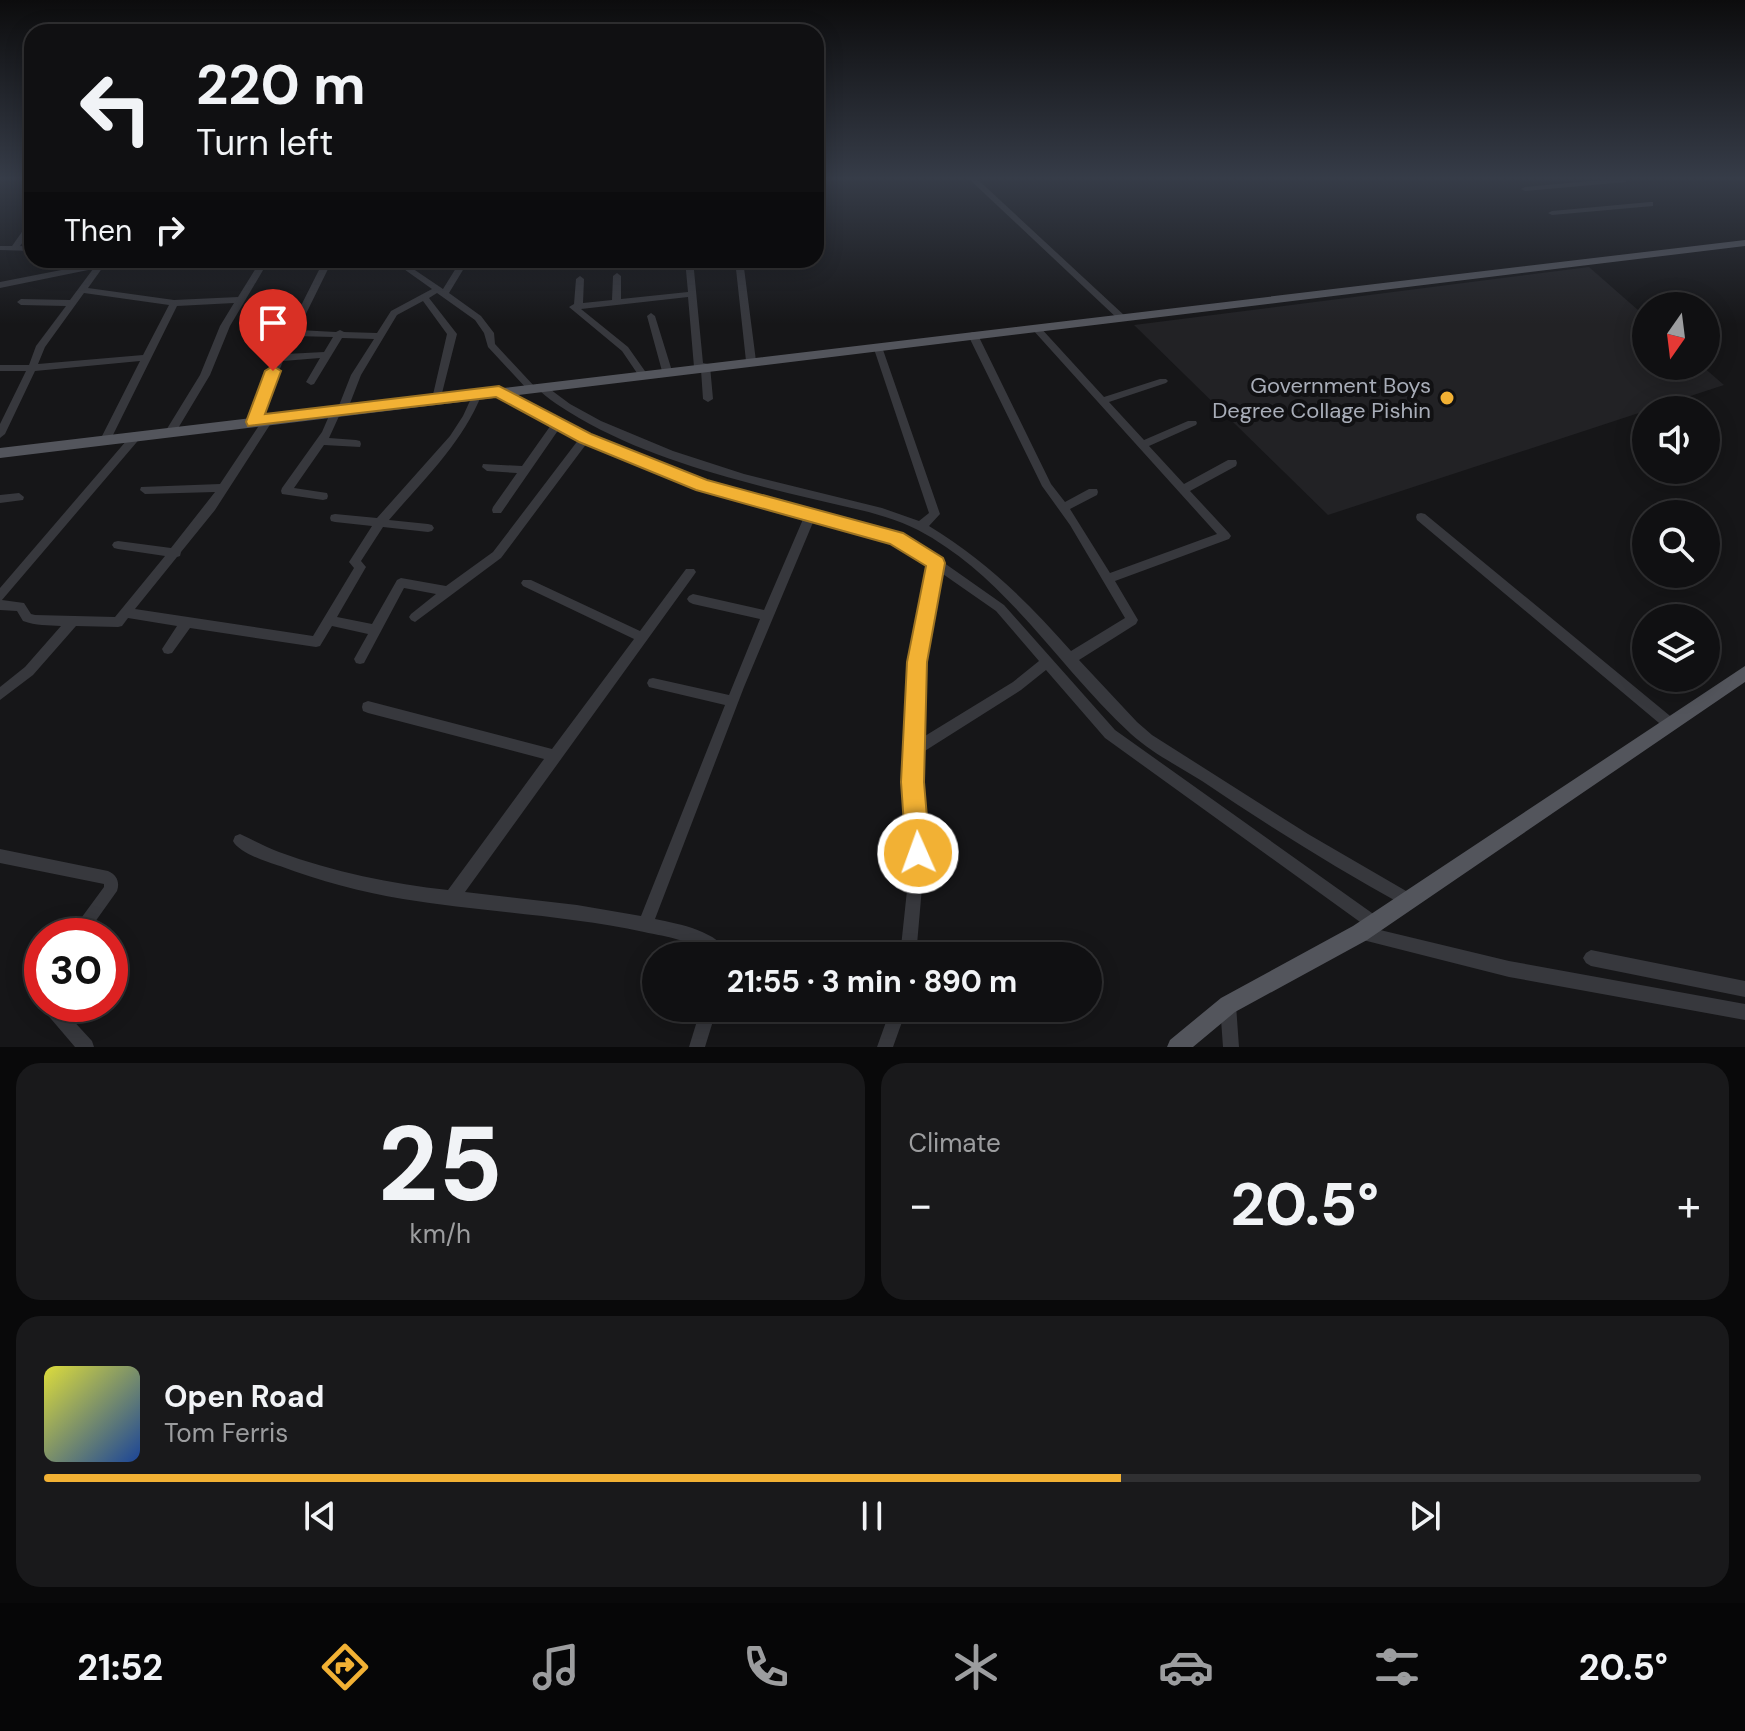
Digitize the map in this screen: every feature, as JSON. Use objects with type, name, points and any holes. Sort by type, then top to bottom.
[{"type":"main road","points":[[0,453],[535,386],[1745,243]]},
{"type":"main road","points":[[1177,1047],[1228,1005],[1367,928],[1745,673]]},
{"type":"street","points":[[1023,226],[1122,318]]},
{"type":"street","points":[[14,249],[24,235]]},
{"type":"street","points":[[0,248],[24,249]]},
{"type":"street","points":[[0,285],[75,268]]},
{"type":"street","points":[[0,434],[41,346],[97,268]]},
{"type":"street","points":[[170,432],[205,375],[225,326],[260,268]]},
{"type":"street","points":[[254,422],[279,358],[324,268]]},
{"type":"street","points":[[410,268],[434,293],[478,318],[489,333],[491,345],[535,386],[557,401],[628,436],[709,469],[877,511],[921,526],[962,552],[1071,658],[1134,728],[1306,844],[1408,900]]},
{"type":"street","points":[[323,496],[286,491],[321,441],[378,336],[394,313],[434,293],[457,268]]},
{"type":"street","points":[[690,268],[708,399]]},
{"type":"street","points":[[740,268],[751,361]]},
{"type":"street","points":[[616,303],[617,276]]},
{"type":"street","points":[[578,307],[580,279]]},
{"type":"street","points":[[83,290],[174,303],[242,300]]},
{"type":"street","points":[[434,293],[451,329],[437,399]]},
{"type":"street","points":[[642,374],[625,349],[573,307],[692,294]]},
{"type":"street","points":[[21,302],[73,303]]},
{"type":"street","points":[[105,440],[174,303]]},
{"type":"street","points":[[651,316],[667,371]]},
{"type":"street","points":[[1036,328],[1225,536],[1109,578]]},
{"type":"street","points":[[292,333],[378,336]]},
{"type":"street","points":[[311,382],[340,333]]},
{"type":"street","points":[[973,335],[1047,486],[1109,578],[1132,620],[1071,658]]},
{"type":"street","points":[[878,346],[935,514],[921,526]]},
{"type":"street","points":[[279,358],[326,355]]},
{"type":"street","points":[[0,368],[144,358]]},
{"type":"street","points":[[1103,401],[1163,381]]},
{"type":"street","points":[[499,391],[509,400],[585,438],[703,485],[896,538],[1000,608],[1110,734],[1367,928],[1509,969],[1745,1012]]},
{"type":"street","points":[[127,613],[312,642],[319,640],[360,567],[356,559],[430,466],[473,406],[477,394]]},
{"type":"street","points":[[0,605],[23,608],[27,618],[113,624],[127,613],[176,553],[268,420]]},
{"type":"street","points":[[1142,445],[1192,423]]},
{"type":"street","points":[[497,510],[557,424]]},
{"type":"street","points":[[0,596],[137,436]]},
{"type":"street","points":[[415,617],[497,555],[585,438]]},
{"type":"street","points":[[321,441],[356,444]]},
{"type":"street","points":[[1183,490],[1232,463]]},
{"type":"street","points":[[487,467],[525,470]]},
{"type":"street","points":[[145,490],[223,488]]},
{"type":"street","points":[[1062,508],[1093,492]]},
{"type":"street","points":[[0,499],[19,497]]},
{"type":"street","points":[[645,925],[732,701],[810,515]]},
{"type":"street","points":[[1421,517],[1670,724]]},
{"type":"street","points":[[335,518],[428,528]]},
{"type":"street","points":[[118,545],[176,553]]},
{"type":"street","points":[[909,942],[918,853],[914,750],[917,662],[936,563]]},
{"type":"street","points":[[452,897],[690,572]]},
{"type":"street","points":[[360,659],[401,583],[448,591]]},
{"type":"street","points":[[527,583],[643,638]]},
{"type":"street","points":[[693,599],[767,616]]},
{"type":"street","points":[[330,621],[375,630]]},
{"type":"street","points":[[0,694],[29,671],[72,622]]},
{"type":"street","points":[[168,649],[186,623]]},
{"type":"street","points":[[914,750],[1017,686],[1047,662]]},
{"type":"street","points":[[653,683],[732,701]]},
{"type":"street","points":[[368,707],[554,756]]},
{"type":"street","points":[[240,841],[273,856],[366,883],[615,917],[713,942]]},
{"type":"street","points":[[0,856],[108,878],[112,884],[110,891],[90,918]]},
{"type":"street","points":[[1591,958],[1745,989]]},
{"type":"street","points":[[1228,1005],[1231,1047]]},
{"type":"street","points":[[63,1022],[86,1047]]},
{"type":"street","points":[[697,1047],[705,1022]]},
{"type":"street","points":[[885,1047],[894,1022]]},
{"type":"shaded area","name":"Government Boys Degree Collage Pishin","points":[[1589,267],[1632,305],[1632,380],[1718,380],[1724,385],[1690,396],[1632,396],[1632,415],[1328,515],[1134,325]]},
{"type":"place","name":"Government Boys Degree Collage Pishin","points":[[1447,398]]},
{"type":"route","points":[[273,371],[254,422],[499,391],[509,400],[585,438],[703,485],[896,538],[936,563],[917,662],[912,782],[918,853]]}]
